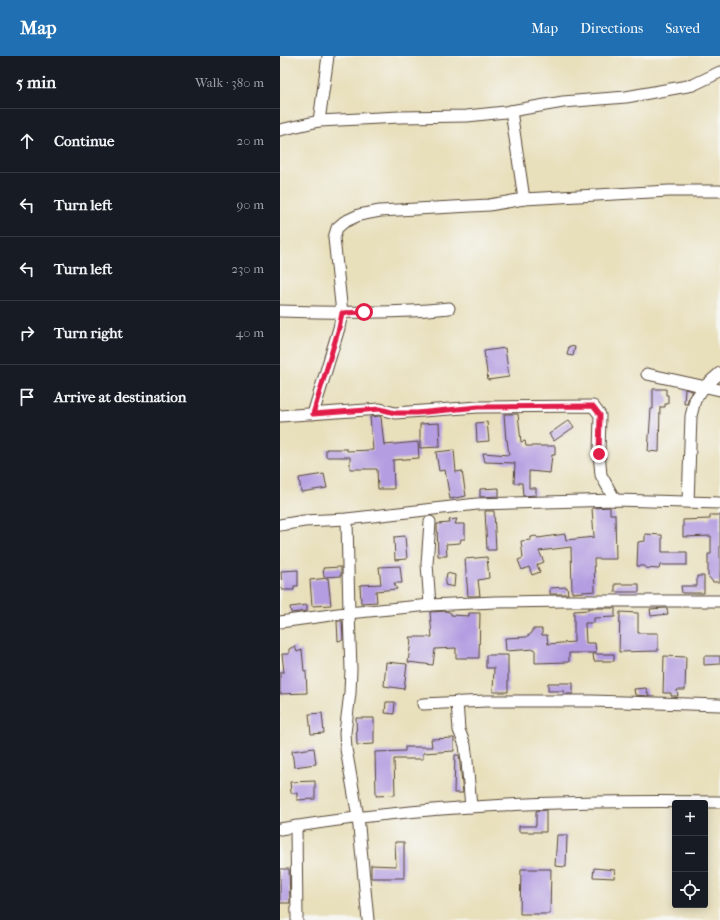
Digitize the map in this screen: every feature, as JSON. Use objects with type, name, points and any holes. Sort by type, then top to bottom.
[{"type":"street","points":[[319,121],[328,56]]},
{"type":"street","points":[[280,130],[319,121],[400,117],[467,116],[511,111],[563,102],[626,97],[694,85],[720,72]]},
{"type":"street","points":[[511,111],[524,199]]},
{"type":"street","points":[[313,414],[339,328],[342,313],[334,238],[337,228],[344,222],[360,215],[380,211],[489,206],[524,199],[669,191],[720,191]]},
{"type":"street","points":[[280,312],[342,313],[422,311],[449,308]]},
{"type":"street","points":[[688,502],[691,416],[695,400],[704,387],[720,373]]},
{"type":"street","points":[[647,374],[720,390]]},
{"type":"street","points":[[280,416],[380,409],[395,413],[417,413],[478,407],[593,406],[600,415],[599,454],[601,474],[615,500]]},
{"type":"street","points":[[280,525],[304,521],[347,519],[477,504],[615,500],[720,503]]},
{"type":"street","points":[[347,519],[348,613],[351,669],[350,693],[345,733],[346,750],[358,817],[368,920]]},
{"type":"street","points":[[430,522],[427,564],[430,605]]},
{"type":"street","points":[[280,622],[348,613],[430,605],[557,601],[720,601]]},
{"type":"street","points":[[423,704],[486,701],[591,701],[720,705]]},
{"type":"street","points":[[457,702],[459,730],[465,745],[471,807]]},
{"type":"street","points":[[280,828],[358,817],[443,808],[632,800],[720,802]]},
{"type":"street","points":[[296,826],[297,920]]},
{"type":"building","points":[[569,346],[575,347],[573,356],[567,355]]},
{"type":"building","points":[[505,348],[509,377],[488,380],[484,351]]},
{"type":"building","points":[[653,389],[666,389],[666,395],[668,395],[668,404],[665,404],[665,407],[660,407],[659,452],[648,451],[651,409],[653,409]]},
{"type":"building","points":[[685,389],[693,391],[689,396],[687,404],[684,404]]},
{"type":"building","points":[[504,414],[518,414],[521,442],[525,441],[526,446],[555,446],[555,455],[552,455],[550,473],[529,471],[529,488],[536,488],[536,495],[523,496],[522,483],[514,483],[515,463],[485,462],[483,453],[509,455]]},
{"type":"building","points":[[370,417],[381,417],[384,445],[418,442],[419,458],[393,460],[394,489],[378,489],[377,469],[350,469],[350,457],[326,457],[326,449],[347,449],[347,451],[373,450]]},
{"type":"building","points":[[569,420],[574,427],[554,441],[549,434]]},
{"type":"building","points":[[487,422],[489,441],[477,442],[476,423]]},
{"type":"building","points":[[439,423],[440,447],[420,448],[420,424]]},
{"type":"building","points":[[454,450],[456,472],[462,471],[466,496],[450,499],[445,470],[439,471],[436,452]]},
{"type":"building","points":[[324,474],[327,488],[301,492],[299,478]]},
{"type":"building","points":[[499,488],[499,496],[480,497],[480,489]]},
{"type":"building","points":[[610,507],[610,514],[615,514],[616,559],[594,559],[595,591],[572,593],[571,547],[539,551],[544,562],[537,565],[540,572],[532,575],[529,567],[522,570],[518,560],[523,558],[521,541],[531,540],[531,537],[536,536],[538,538],[565,534],[566,540],[594,537],[592,508]]},
{"type":"building","points":[[485,511],[494,511],[496,550],[487,550]]},
{"type":"building","points":[[710,515],[720,515],[720,582],[713,582],[708,576],[708,554],[711,554],[711,536],[683,537],[683,520],[710,519]]},
{"type":"building","points":[[457,519],[455,524],[465,524],[465,539],[461,539],[460,543],[446,544],[447,556],[438,556],[437,524],[450,523],[449,520]]},
{"type":"building","points":[[645,534],[662,535],[662,552],[687,552],[687,565],[660,565],[659,569],[637,566],[638,542],[645,541]]},
{"type":"building","points":[[405,536],[407,559],[395,560],[394,537]]},
{"type":"building","points":[[487,557],[489,578],[478,580],[480,596],[468,596],[465,559]]},
{"type":"building","points":[[400,566],[402,583],[394,583],[397,589],[376,591],[377,602],[361,603],[360,585],[381,584],[379,567]]},
{"type":"building","points":[[341,567],[341,576],[324,577],[323,568]]},
{"type":"building","points":[[298,570],[298,586],[294,586],[294,590],[282,590],[281,571]]},
{"type":"building","points":[[447,573],[455,575],[454,587],[445,585]]},
{"type":"building","points":[[697,576],[704,576],[704,593],[682,593],[681,586],[697,586]]},
{"type":"building","points":[[328,578],[331,605],[312,606],[310,580]]},
{"type":"building","points":[[615,584],[639,584],[639,592],[615,592]]},
{"type":"building","points":[[567,587],[568,594],[550,594],[550,588]]},
{"type":"building","points":[[307,605],[307,611],[291,613],[290,607]]},
{"type":"building","points":[[588,608],[615,608],[615,617],[594,618],[594,623],[585,623],[586,643],[595,643],[596,653],[569,653],[569,662],[535,663],[535,649],[506,651],[505,638],[526,637],[532,633],[532,629],[542,629],[542,635],[547,635],[548,644],[574,642],[574,611],[588,610]]},
{"type":"building","points":[[667,608],[668,614],[651,616],[650,609]]},
{"type":"building","points":[[446,611],[451,613],[451,615],[469,616],[469,613],[480,613],[479,658],[456,658],[456,648],[435,649],[433,665],[408,662],[411,641],[409,637],[432,637],[430,612]]},
{"type":"building","points":[[620,612],[638,613],[638,633],[658,633],[658,651],[619,652]]},
{"type":"building","points":[[337,621],[342,621],[343,640],[338,641]]},
{"type":"building","points":[[295,646],[297,652],[302,650],[304,671],[306,671],[307,693],[280,694],[280,672],[284,672],[282,654],[289,654],[289,649]]},
{"type":"building","points":[[593,654],[614,654],[614,661],[594,661]]},
{"type":"building","points":[[486,655],[508,655],[508,692],[493,692],[494,668],[486,668]]},
{"type":"building","points":[[664,656],[686,657],[685,690],[677,690],[678,696],[671,696],[671,693],[663,693]]},
{"type":"building","points":[[704,656],[720,656],[720,664],[704,665]]},
{"type":"building","points":[[386,662],[407,664],[404,689],[384,686]]},
{"type":"building","points":[[548,683],[573,683],[573,694],[564,694],[564,691],[548,691]]},
{"type":"building","points":[[646,688],[649,696],[635,695],[634,689]]},
{"type":"building","points":[[386,702],[395,702],[394,714],[385,713]]},
{"type":"building","points":[[322,713],[324,733],[311,734],[309,714]]},
{"type":"building","points":[[356,718],[374,718],[374,744],[357,745]]},
{"type":"building","points":[[454,738],[454,751],[423,753],[423,759],[394,759],[395,795],[376,796],[375,752],[405,751],[405,747],[432,747],[431,739]]},
{"type":"building","points":[[314,748],[316,764],[294,767],[292,751]]},
{"type":"building","points":[[455,755],[459,755],[463,793],[454,793]]},
{"type":"building","points":[[315,781],[315,799],[297,800],[297,793],[291,793],[290,782]]},
{"type":"building","points":[[546,810],[546,832],[519,832],[519,826],[536,826],[536,811]]},
{"type":"building","points":[[557,835],[567,835],[566,867],[555,866]]},
{"type":"building","points":[[395,842],[404,842],[404,878],[371,878],[371,865],[396,866]]},
{"type":"building","points":[[594,868],[615,870],[614,878],[593,877]]},
{"type":"building","points":[[280,869],[289,869],[290,903],[280,903]]},
{"type":"building","points":[[521,869],[551,869],[550,914],[520,914]]},
{"type":"route","points":[[364,312],[342,313],[339,328],[313,414],[380,409],[395,413],[417,413],[478,407],[593,406],[600,415],[599,454]]}]
